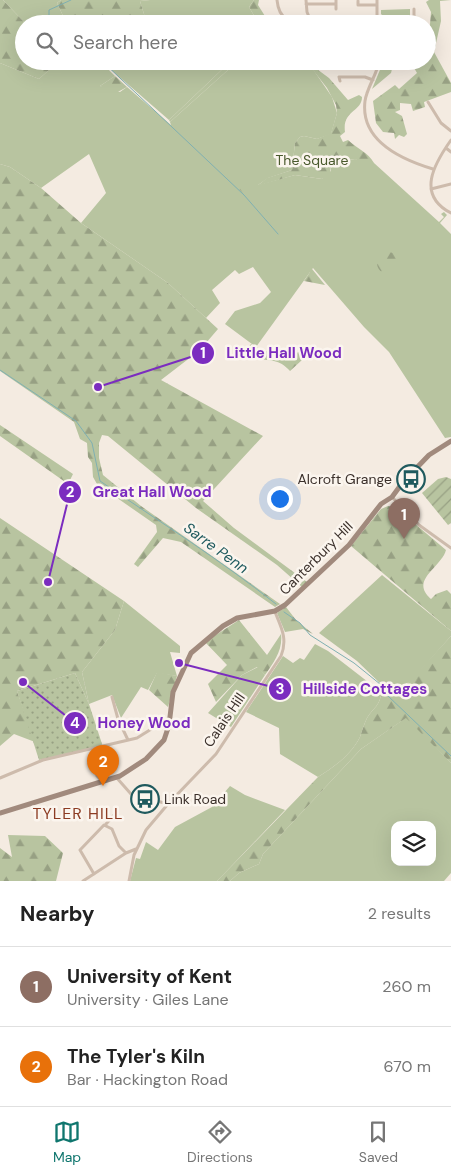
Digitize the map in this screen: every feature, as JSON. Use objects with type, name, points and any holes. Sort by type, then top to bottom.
[{"type":"street","points":[[277,0],[281,15]]},
{"type":"street","points":[[377,0],[377,15]]},
{"type":"street","points":[[358,1],[358,5],[377,5]]},
{"type":"street","points":[[308,15],[306,2],[335,2],[336,9]]},
{"type":"street","points":[[414,9],[414,15]]},
{"type":"street","points":[[376,70],[365,103],[368,124],[376,138],[397,154],[434,170]]},
{"type":"street","points":[[340,81],[339,77],[365,77],[373,80]]},
{"type":"street","points":[[428,104],[441,123],[451,131]]},
{"type":"street","points":[[451,140],[431,178],[431,189],[436,202],[451,213]]},
{"type":"street","points":[[446,148],[451,152]]},
{"type":"street","points":[[431,189],[451,184]]},
{"type":"street","name":"Canterbury Hill","points":[[275,611],[310,582],[349,545],[381,504],[392,497],[402,482],[429,455],[451,441]]},
{"type":"street","points":[[392,497],[419,525],[451,548]]},
{"type":"street","points":[[0,813],[124,774],[160,748],[167,733],[173,692],[187,659],[196,648],[231,621],[246,615],[275,611]]},
{"type":"street","name":"Calais Hill","points":[[129,881],[136,849],[146,830],[216,754],[281,656],[285,646],[284,636],[275,611]]},
{"type":"street","points":[[112,697],[118,719],[128,740]]},
{"type":"street","points":[[0,778],[42,760],[128,740],[146,733],[170,718]]},
{"type":"street","points":[[106,724],[118,719]]},
{"type":"street","points":[[102,781],[97,776],[96,770],[117,762]]},
{"type":"street","points":[[124,774],[124,786]]},
{"type":"street","points":[[116,777],[137,796],[168,804]]},
{"type":"street","points":[[94,874],[80,850],[114,815]]},
{"type":"street","points":[[106,824],[112,829],[119,846],[126,853]]},
{"type":"street","points":[[83,881],[126,853],[136,849]]},
{"type":"green space","points":[[0,0],[3,0],[17,15],[15,15],[15,69],[0,63]]},
{"type":"green space","points":[[3,0],[61,0],[57,3],[63,15],[17,15]]},
{"type":"green space","points":[[61,0],[150,0],[140,1],[144,15],[63,15],[57,3]]},
{"type":"green space","points":[[254,0],[249,7],[254,15],[144,15],[140,1]]},
{"type":"green space","points":[[254,0],[259,0],[258,5],[264,15],[254,15],[249,7]]},
{"type":"green space","points":[[429,0],[451,0],[440,1],[441,21],[436,43],[436,15],[431,15],[426,2]]},
{"type":"green space","points":[[410,9],[410,15],[382,15],[381,10]]},
{"type":"green space","points":[[436,56],[451,83],[451,92],[424,102],[425,107],[413,111],[411,104],[400,103],[400,110],[395,112],[402,116],[407,134],[404,137],[399,135],[395,139],[394,133],[383,132],[376,123],[373,101],[395,85],[399,89],[417,73],[415,70],[436,70]]},
{"type":"green space","points":[[0,63],[39,79],[49,70],[109,70],[115,76],[100,86],[120,92],[127,87],[171,125],[170,122],[228,70],[313,70],[332,97],[337,113],[331,134],[317,139],[300,137],[295,143],[292,170],[268,178],[258,185],[295,175],[322,179],[331,171],[329,163],[355,159],[374,163],[439,222],[444,217],[441,214],[444,212],[447,215],[440,223],[451,234],[451,437],[445,438],[389,352],[364,327],[313,268],[256,347],[225,324],[235,311],[260,303],[271,292],[253,267],[239,274],[235,270],[212,290],[220,303],[206,318],[168,283],[81,223],[106,193],[89,154],[41,188],[10,167],[0,164]]},
{"type":"green space","points":[[17,70],[49,70],[39,79]]},
{"type":"green space","points":[[111,70],[222,70],[169,120]]},
{"type":"green space","points":[[222,70],[228,70],[170,122],[169,120]]},
{"type":"green space","name":"The Square","points":[[313,70],[318,70],[329,78],[348,100],[359,95],[362,97],[359,106],[346,119],[345,132],[340,136],[343,142],[348,140],[369,156],[374,163],[371,166],[355,159],[329,163],[331,174],[322,179],[295,175],[257,186],[267,178],[292,170],[295,143],[300,137],[317,139],[331,133],[337,113],[336,105],[327,88]]},
{"type":"green space","points":[[380,70],[392,70],[391,73],[372,89]]},
{"type":"green space","points":[[115,76],[127,87],[114,94],[100,86]]},
{"type":"green space","points":[[0,164],[10,167],[41,188],[81,223],[168,283],[218,329],[200,350],[161,380],[263,436],[203,501],[234,528],[307,582],[302,587],[277,565],[196,508],[108,436],[102,435],[99,443],[99,458],[103,475],[141,506],[280,604],[275,607],[181,542],[163,538],[138,567],[134,564],[157,532],[156,525],[97,484],[93,477],[92,463],[88,457],[87,443],[80,439],[74,422],[0,371]]},
{"type":"green space","points":[[227,177],[238,178],[255,190],[252,202]]},
{"type":"green space","points":[[388,252],[398,259],[399,263],[392,273],[388,274],[378,267],[377,263],[384,253]]},
{"type":"green space","points":[[304,259],[325,285],[304,281],[310,272],[302,261]]},
{"type":"green space","points":[[251,344],[274,354],[287,355],[299,352],[302,360],[290,371],[276,362],[243,354]]},
{"type":"green space","points":[[0,425],[73,474],[68,484],[0,436]]},
{"type":"green space","points":[[446,477],[451,479],[451,523],[448,525],[422,493],[438,479]]},
{"type":"green space","points":[[388,506],[395,507],[446,550],[428,574],[423,586],[431,599],[436,594],[447,590],[451,594],[451,631],[351,546],[381,509]]},
{"type":"green space","points":[[0,518],[124,601],[115,630],[82,672],[89,704],[75,673],[17,691],[35,742],[14,734],[0,746]]},
{"type":"green space","points":[[382,575],[451,631],[451,636],[411,681],[397,689],[385,688],[357,661],[319,633]]},
{"type":"green space","points":[[124,601],[180,646],[180,653],[170,652],[177,676],[157,673],[148,690],[141,687],[121,718],[112,695],[89,704],[82,672],[115,630]]},
{"type":"green space","points":[[286,607],[296,620],[313,634],[303,629],[285,632],[277,613]]},
{"type":"green space","points":[[239,620],[267,655],[281,634],[281,645],[275,661],[265,675],[257,667],[242,675],[216,702],[208,684],[227,665],[205,642]]},
{"type":"green space","points":[[451,636],[451,763],[406,718],[361,749],[263,854],[259,864],[239,873],[230,881],[217,881],[318,777],[347,755],[360,737],[367,718],[378,703],[381,692],[385,688],[397,689],[405,686]]},
{"type":"green space","points":[[315,644],[328,651],[381,692],[378,703],[367,718],[360,737],[352,749],[336,765],[318,777],[280,754],[279,728],[246,712],[283,656],[293,663],[300,658],[304,660]]},
{"type":"green space","points":[[258,667],[265,675],[231,727],[208,713],[242,675]]},
{"type":"green space","points":[[157,672],[177,676],[168,707],[149,690]]},
{"type":"green space","points":[[75,673],[89,704],[103,747],[39,760],[17,691]]},
{"type":"green space","points":[[407,717],[451,763],[451,873],[444,881],[230,881],[239,873],[259,864],[263,854],[361,749]]},
{"type":"green space","points":[[230,786],[245,795],[285,810],[217,881],[130,881],[136,858],[140,859],[146,842],[158,850],[175,827],[212,807]]},
{"type":"green space","points":[[8,835],[45,836],[63,853],[56,881],[0,881],[0,848],[12,857]]},
{"type":"waterway","points":[[49,15],[49,10],[71,0]]},
{"type":"waterway","points":[[112,70],[244,195],[278,234]]},
{"type":"waterway","name":"Sarre Penn","points":[[0,370],[76,421],[92,443],[100,481],[211,556],[276,604]]},
{"type":"waterway","name":"Sarre Penn","points":[[284,612],[300,623],[310,635],[354,663],[380,684],[388,696],[451,756]]},
{"type":"place","name":"Little Hall Wood","points":[[98,387]]},
{"type":"place","name":"Alcroft Grange","points":[[411,479]]},
{"type":"place","name":"University of Kent","points":[[404,539]]},
{"type":"place","name":"Great Hall Wood","points":[[48,582]]},
{"type":"place","name":"Hillside Cottages","points":[[179,663]]},
{"type":"place","name":"Honey Wood","points":[[23,682]]},
{"type":"place","name":"The Tyler's Kiln","points":[[103,786]]},
{"type":"place","name":"Link Road","points":[[145,799]]},
{"type":"district","name":"TYLER HILL","points":[[78,813]]}]
